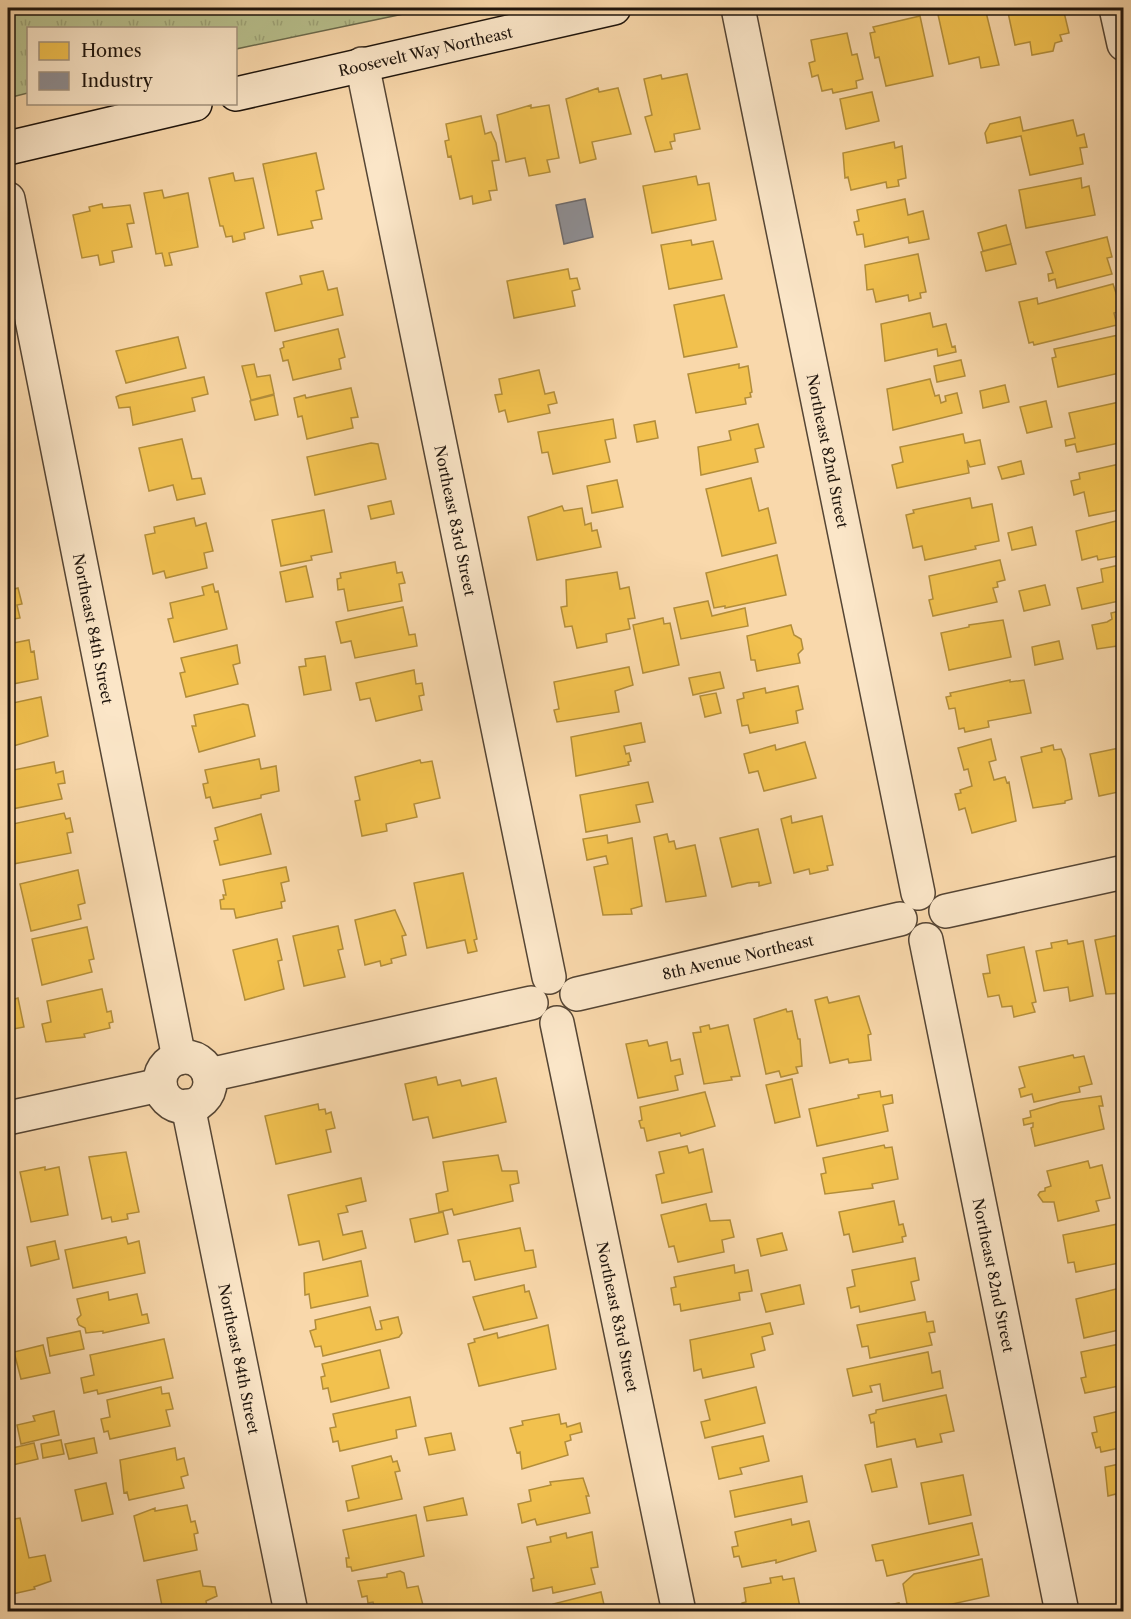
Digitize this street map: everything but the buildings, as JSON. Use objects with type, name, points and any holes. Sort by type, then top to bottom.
[{"type":"street","name":"Roosevelt Way Northeast","points":[[237,94],[362,64],[551,14],[614,8]]},
{"type":"street","name":"Northeast 82nd Street","points":[[738,8],[909,906]]},
{"type":"street","points":[[1116,8],[1124,44]]},
{"type":"street","name":"Northeast 83rd Street","points":[[362,64],[549,977]]},
{"type":"street","points":[[8,148],[191,105]]},
{"type":"street","name":"Northeast 84th Street","points":[[8,199],[179,1058]]},
{"type":"street","points":[[946,911],[1124,872]]},
{"type":"street","points":[[936,897],[946,911],[946,924],[937,936],[926,940],[909,936],[903,930],[909,906],[936,897]]},
{"type":"street","name":"8th Avenue Northeast","points":[[577,994],[909,906]]},
{"type":"street","name":"Northeast 82nd Street","points":[[926,940],[1062,1611]]},
{"type":"street","points":[[549,977],[567,979],[577,994],[577,1007],[573,1015],[557,1023],[544,1022],[537,1017],[531,1004],[533,988],[549,977]]},
{"type":"street","points":[[209,1076],[531,1004]]},
{"type":"street","name":"Northeast 83rd Street","points":[[557,1023],[679,1611]]},
{"type":"street","points":[[191,1057],[199,1061],[209,1076],[210,1081],[205,1096],[200,1102],[188,1106],[170,1102],[160,1085],[162,1071],[167,1064],[179,1058],[191,1057]]},
{"type":"street","points":[[8,1118],[160,1085]]},
{"type":"street","name":"Northeast 84th Street","points":[[188,1106],[291,1611]]},
{"type":"green space","points":[[8,8],[432,8],[237,49],[237,27],[27,27],[27,93],[8,98]]}]
